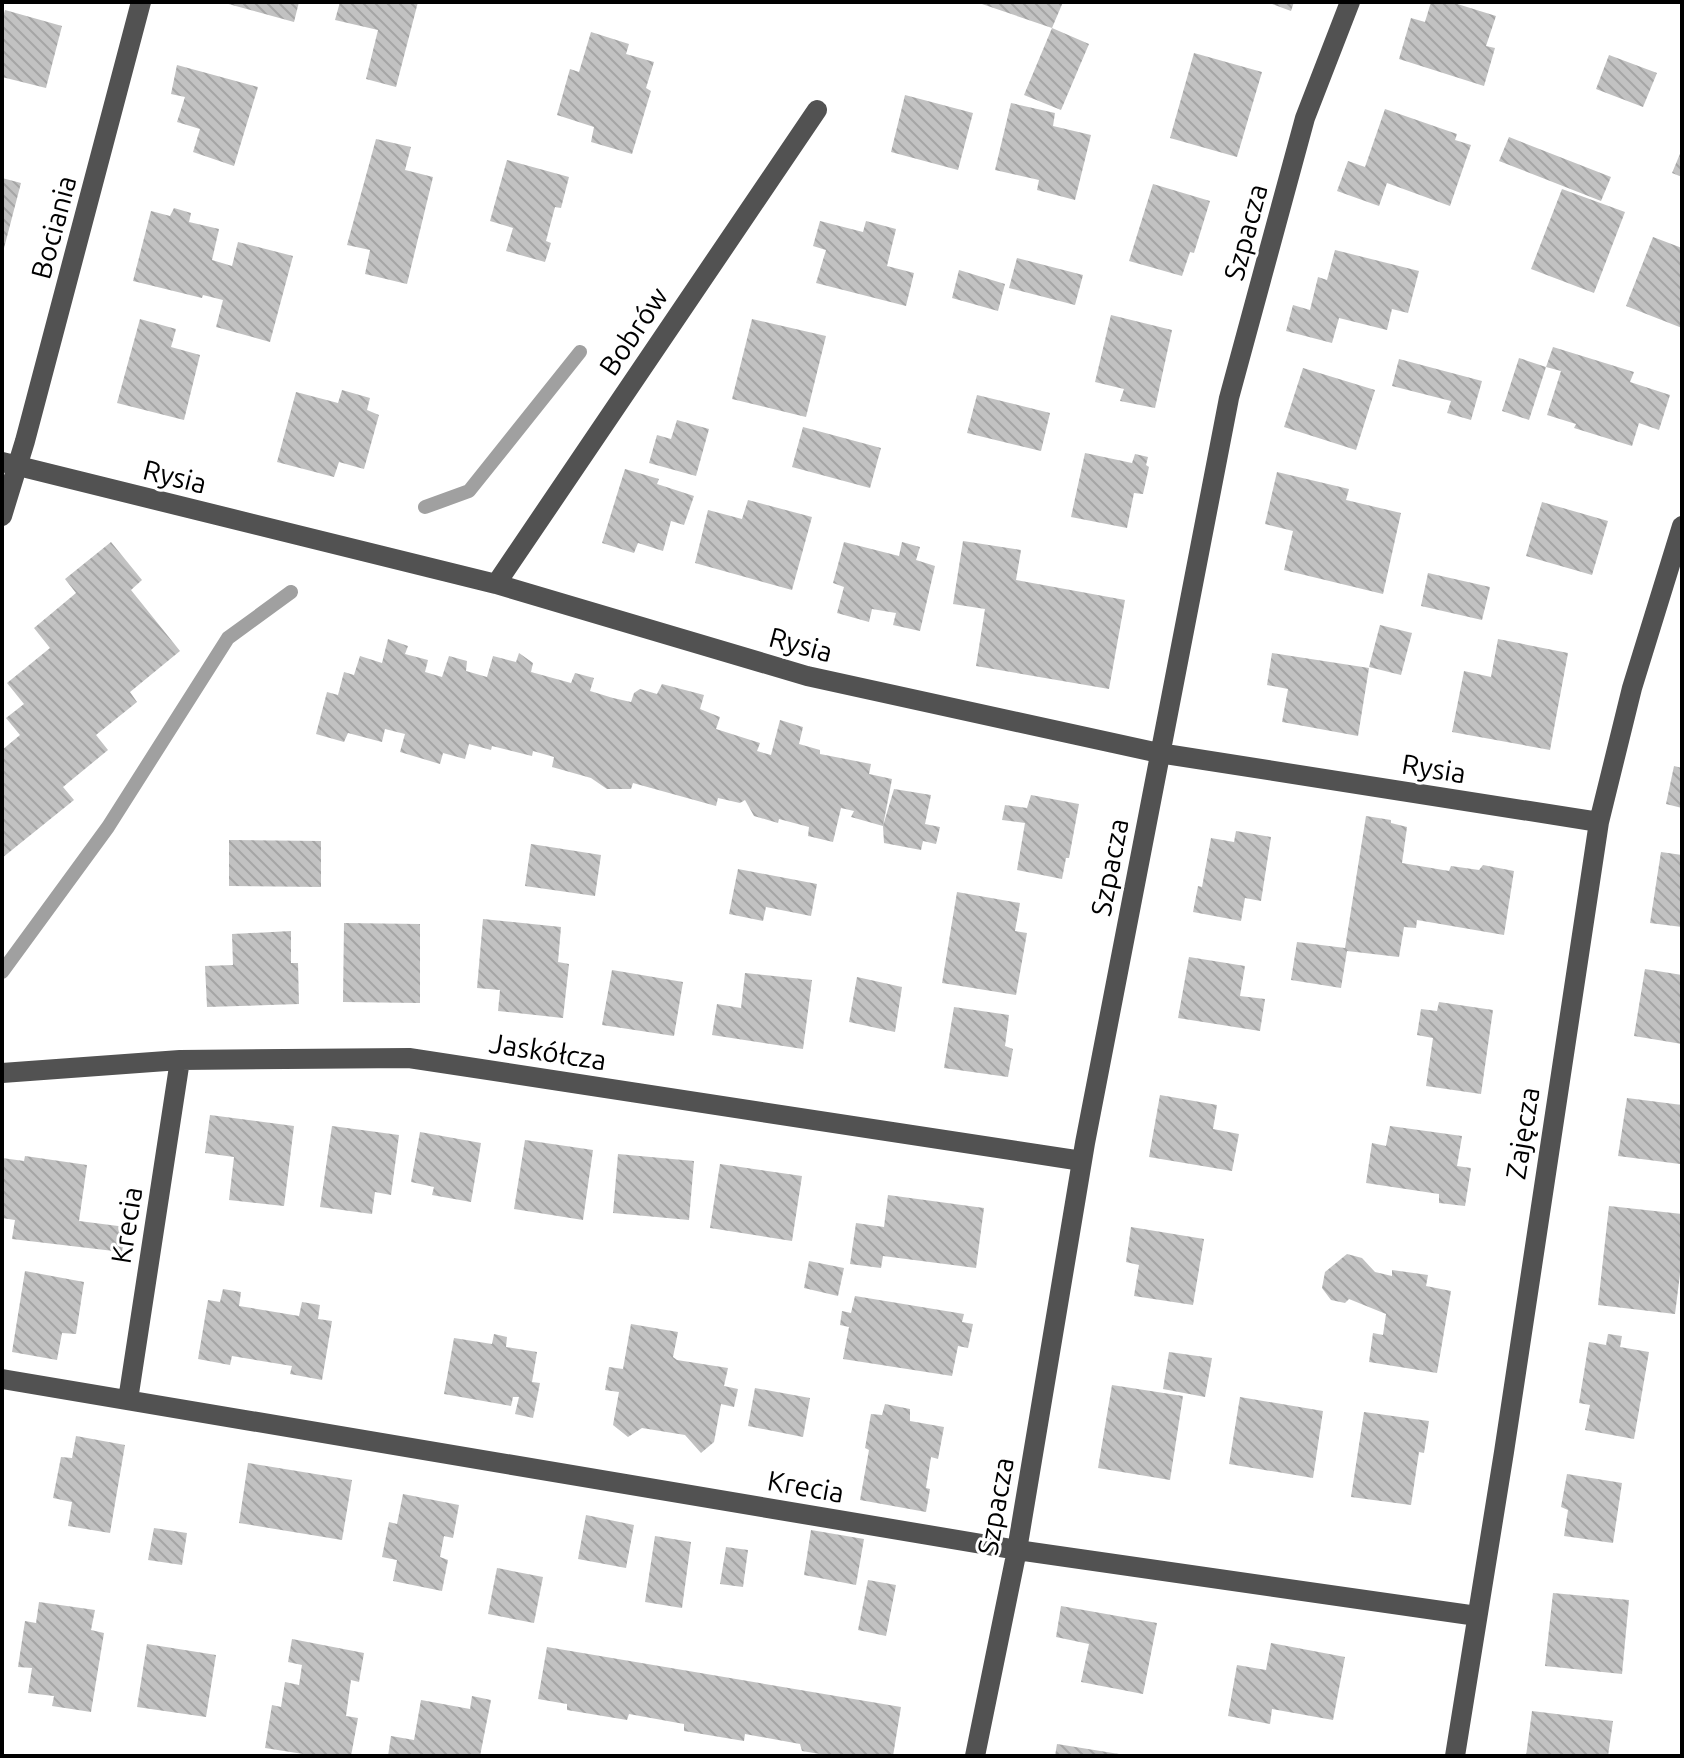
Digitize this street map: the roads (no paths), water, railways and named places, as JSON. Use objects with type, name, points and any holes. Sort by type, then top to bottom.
[{"type":"street","name":"Bociania","points":[[2,516],[10,464],[141,2]]},
{"type":"street","name":"Szpacza","points":[[975,1756],[1017,1550],[1082,1161],[1229,398],[1305,118],[1350,2]]},
{"type":"street","name":"Bobrów","points":[[496,584],[817,110]]},
{"type":"street","name":"Rysia","points":[[10,464],[496,584],[807,676],[1159,753],[1599,822]]},
{"type":"street","name":"Zajęcza","points":[[1455,1756],[1599,822],[1632,688],[1682,526]]},
{"type":"street","name":"Jaskółcza","points":[[2,1073],[180,1060],[409,1058],[1082,1161]]},
{"type":"street","name":"Krecia","points":[[128,1400],[180,1060]]},
{"type":"street","name":"Krecia","points":[[2,1379],[1017,1550],[1477,1616]]},
{"type":"waterway","points":[[425,507],[469,491],[580,352]]},
{"type":"waterway","points":[[2,972],[108,827],[228,638],[291,592]]}]
